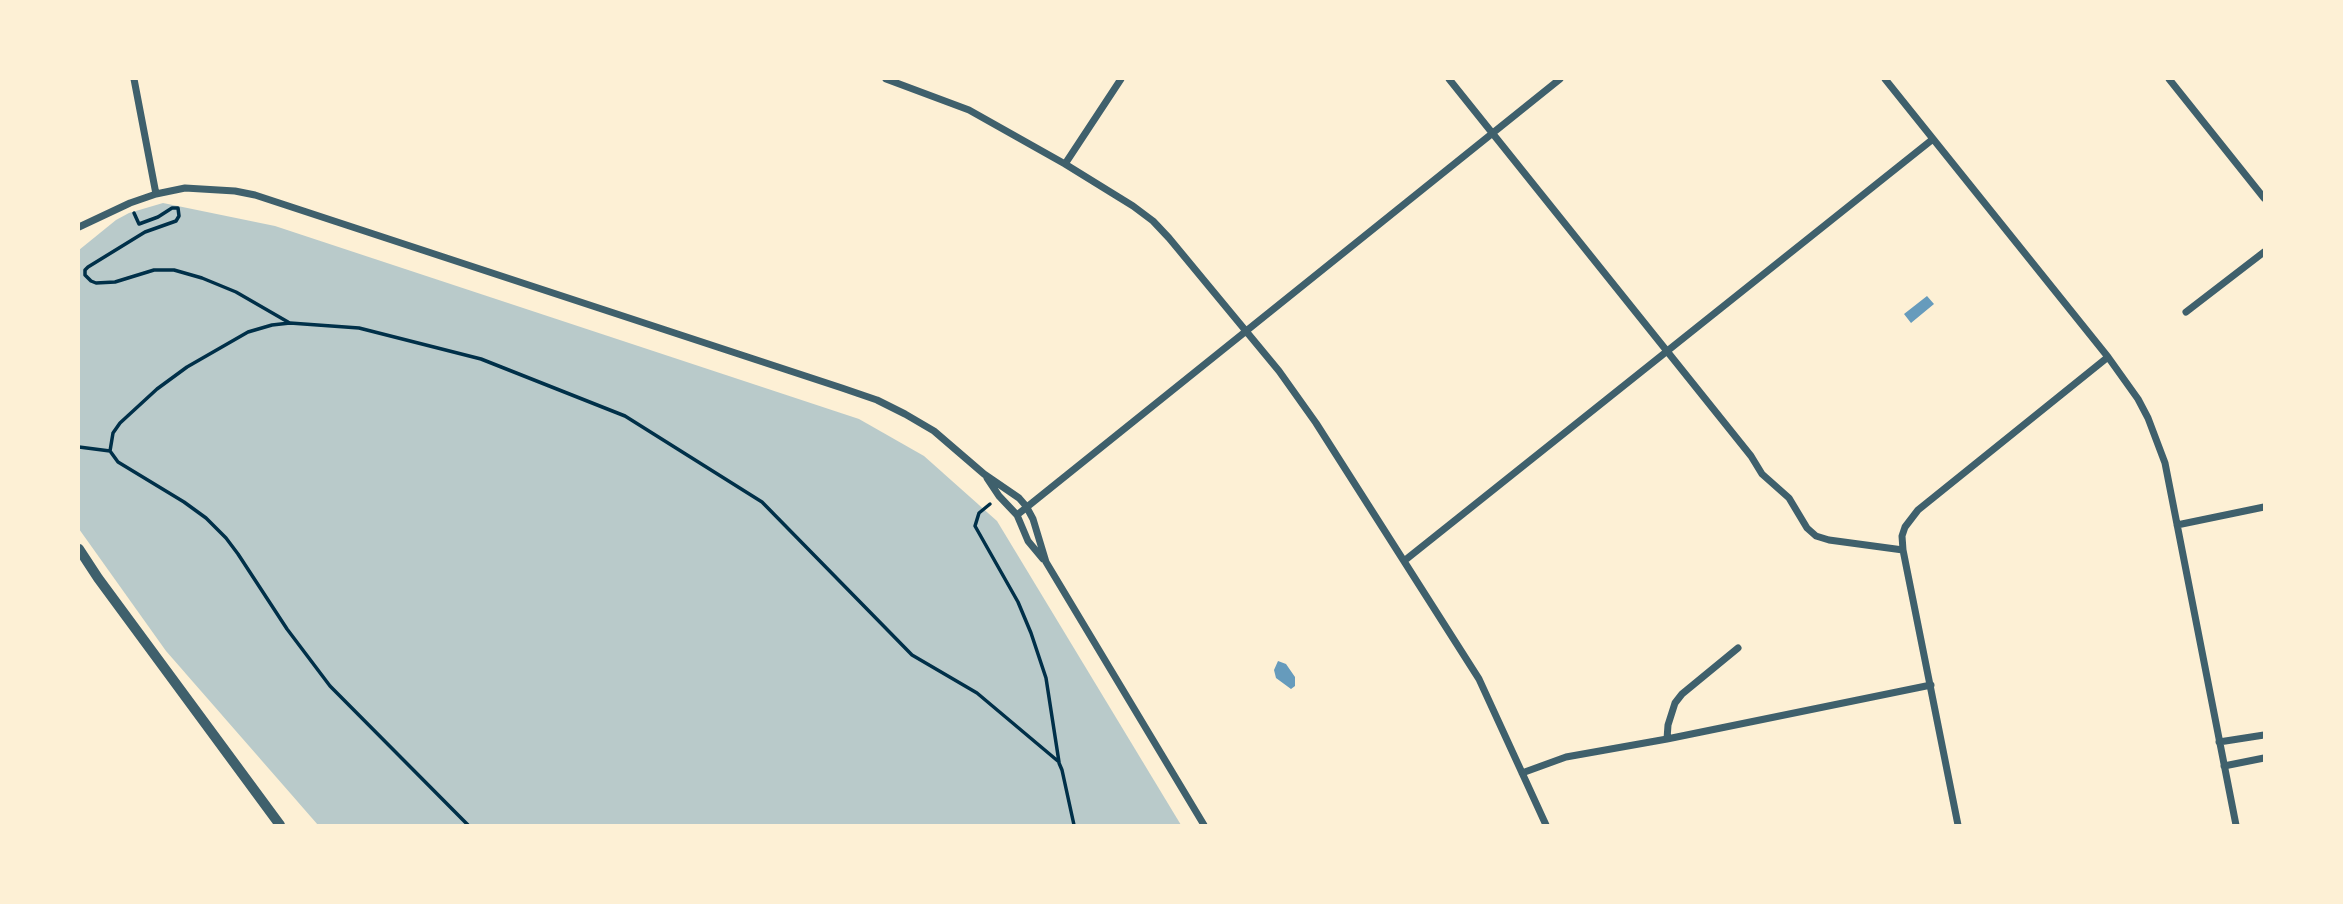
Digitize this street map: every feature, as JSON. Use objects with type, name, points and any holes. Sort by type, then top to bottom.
[{"type":"street","points":[[134,79],[156,194]]},
{"type":"street","points":[[886,79],[969,110],[1065,164],[1153,221],[1246,331],[1301,402],[1479,679],[1546,825]]},
{"type":"street","points":[[1065,164],[1121,79]]},
{"type":"street","points":[[1450,79],[1751,456],[1762,474],[1789,498],[1807,528],[1816,536],[1829,540],[1903,550]]},
{"type":"street","points":[[1017,514],[1560,79]]},
{"type":"street","points":[[1885,79],[2108,357],[2138,400],[2158,439],[2165,463],[2236,825]]},
{"type":"street","points":[[2169,79],[2264,198]]},
{"type":"street","points":[[1404,561],[1933,139]]},
{"type":"street","points":[[81,227],[130,203],[185,188],[210,188],[255,195],[877,400],[924,425],[954,446],[984,474],[1019,498],[1033,519],[1046,562]]},
{"type":"street","points":[[2186,312],[2264,252]]},
{"type":"street","points":[[1958,825],[1902,536],[1905,527],[1918,510],[2108,357]]},
{"type":"street","points":[[984,474],[999,496],[1017,514],[1028,541],[1046,562],[1204,825]]},
{"type":"street","points":[[2177,525],[2264,507]]},
{"type":"street","points":[[79,549],[280,825]]},
{"type":"street","points":[[1667,739],[1675,703],[1682,694],[1738,648]]},
{"type":"street","points":[[1522,773],[1566,757],[1931,685]]},
{"type":"street","points":[[2219,742],[2264,735]]},
{"type":"street","points":[[2224,766],[2264,758]]},
{"type":"path","points":[[130,203],[139,224],[172,208],[178,208],[179,216],[176,221],[145,232],[88,267],[85,275],[91,281],[96,284],[115,282],[154,270],[174,270],[236,292],[290,323]]},
{"type":"path","points":[[468,825],[330,686],[286,629],[226,538],[206,518],[184,502],[118,462],[110,451],[113,433],[120,423],[157,389],[187,366],[248,332],[290,323],[359,328],[481,359],[625,416],[762,502],[912,655],[977,693],[1059,762]]},
{"type":"path","points":[[79,447],[110,451]]},
{"type":"path","points":[[999,496],[979,513],[975,526],[1018,602],[1039,655],[1046,678],[1059,762],[1074,825]]},
{"type":"shaded area","points":[[163,203],[275,226],[859,419],[924,456],[997,521],[1181,825],[318,825],[166,651],[79,529],[79,250],[116,220],[129,213]]},
{"type":"water","points":[[1927,296],[1934,304],[1911,323],[1904,314]]},
{"type":"water","points":[[1278,661],[1286,664],[1295,677],[1295,686],[1291,689],[1276,678],[1274,670]]}]
